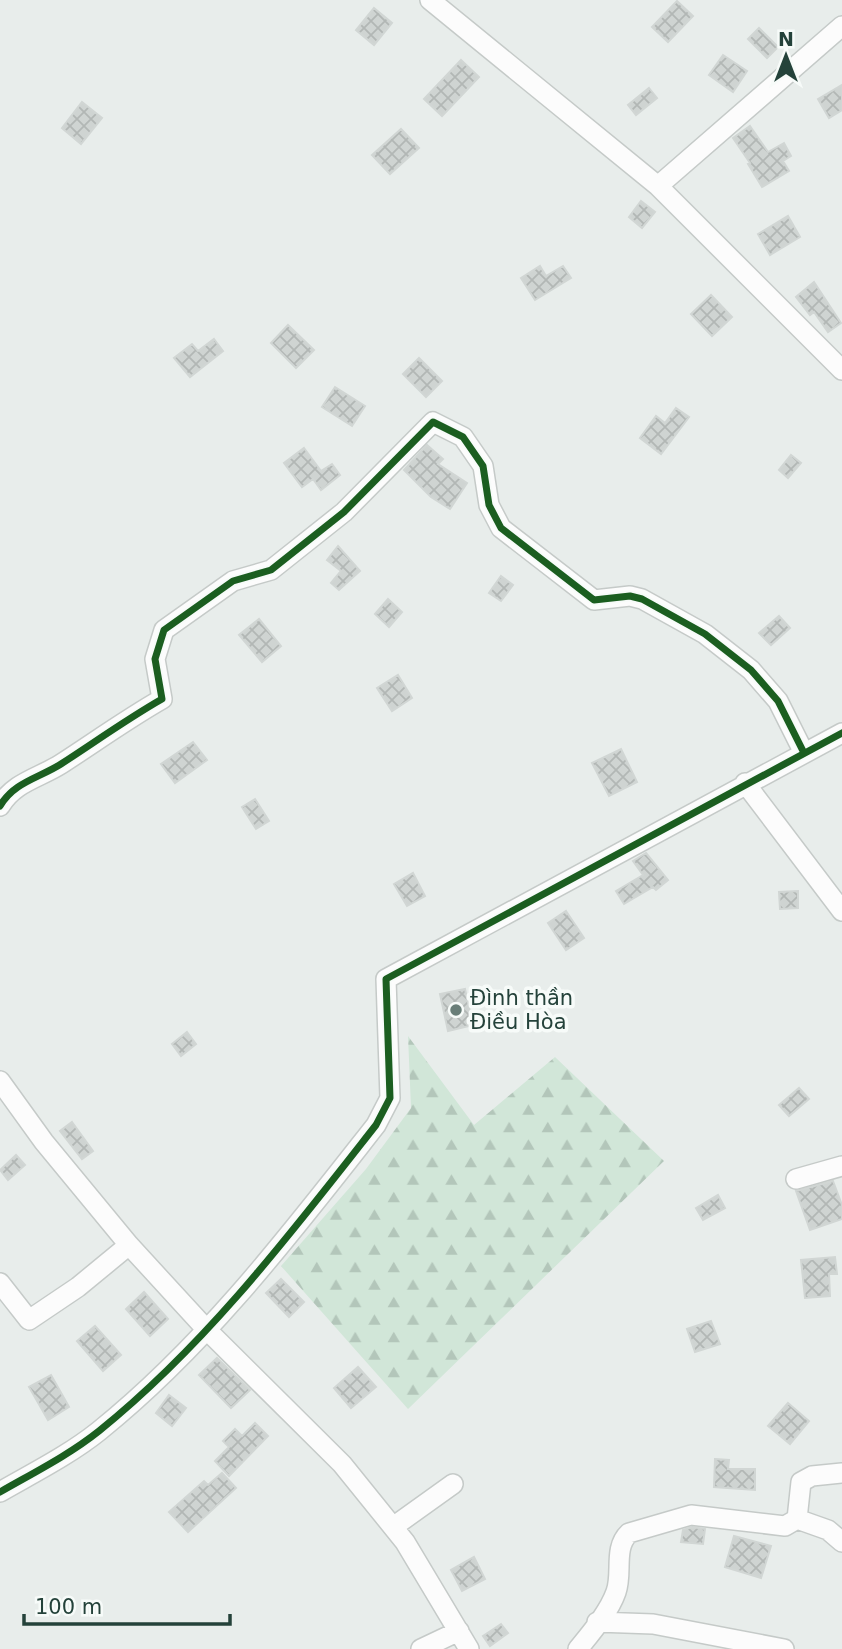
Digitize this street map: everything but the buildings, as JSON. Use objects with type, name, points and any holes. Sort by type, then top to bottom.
[{"type":"street","points":[[430,0],[657,186],[842,370]]},
{"type":"street","points":[[657,186],[842,26]]},
{"type":"street","points":[[0,806],[7,794],[23,782],[55,768],[162,699],[155,659],[164,631],[233,581],[271,569],[344,512],[433,422],[463,437],[483,466],[489,505],[501,528],[594,600],[630,596],[642,599],[705,634],[751,670],[778,701],[803,751]]},
{"type":"street","points":[[0,1492],[97,1432],[207,1330],[332,1180],[388,1107],[386,979],[803,751],[842,733]]},
{"type":"street","points":[[746,783],[842,911]]},
{"type":"street","points":[[0,1081],[44,1142],[128,1245],[207,1330],[342,1464],[393,1527],[469,1649]]},
{"type":"street","points":[[796,1180],[842,1166]]},
{"type":"street","points":[[0,1283],[29,1320],[78,1287],[128,1245]]},
{"type":"street","points":[[797,1519],[801,1482],[812,1476],[842,1473]]},
{"type":"street","points":[[393,1527],[453,1484]]},
{"type":"street","points":[[578,1649],[616,1591],[620,1549],[623,1539],[629,1533],[691,1515],[785,1526],[797,1519],[828,1530],[842,1542]]},
{"type":"street","points":[[597,1622],[653,1624],[784,1649]]},
{"type":"street","points":[[421,1649],[459,1631]]},
{"type":"green space","points":[[408,1036],[474,1125],[555,1057],[664,1161],[408,1409],[281,1266],[366,1169],[411,1108]]},
{"type":"cycle path","points":[[0,806],[12,791],[61,764],[162,699],[155,659],[164,630],[233,581],[271,570],[344,512],[433,422],[463,437],[483,466],[489,505],[501,528],[594,600],[630,596],[642,599],[705,634],[751,670],[778,701],[803,751]]},
{"type":"cycle path","points":[[0,1492],[87,1440],[176,1362],[246,1286],[376,1125],[390,1098],[386,979],[842,733]]},
{"type":"place","name":"Đình thần Điều Hòa","points":[[456,1010]]}]
